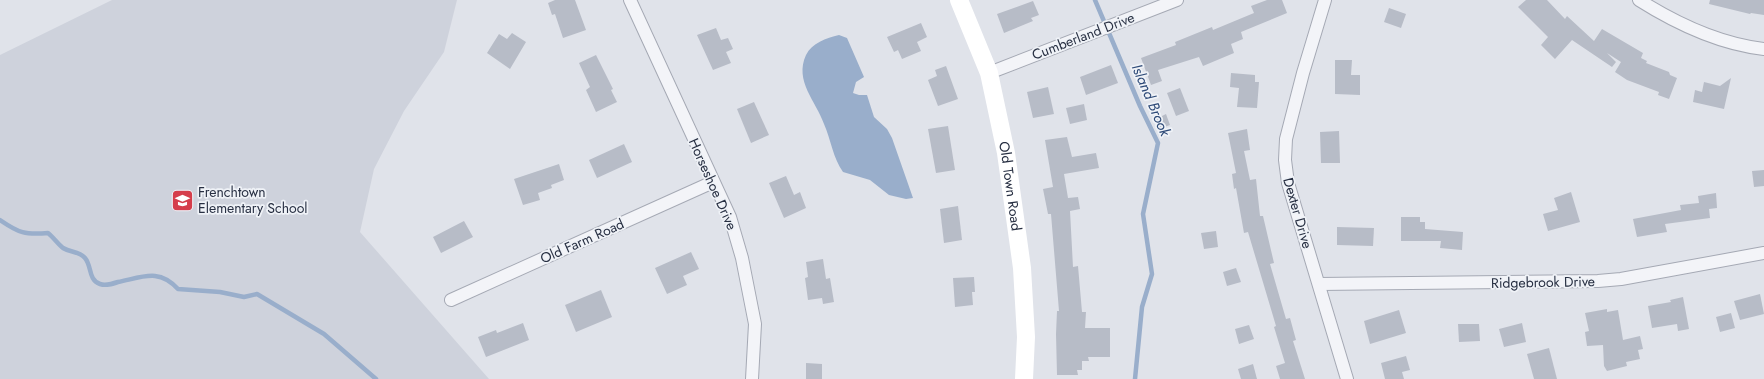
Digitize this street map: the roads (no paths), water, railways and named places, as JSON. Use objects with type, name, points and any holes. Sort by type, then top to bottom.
[{"type":"main road","name":"Old Town Road","points":[[959,0],[989,73],[1006,153],[1022,268],[1026,338],[1024,379]]},
{"type":"street","name":"Horseshoe Drive","points":[[630,0],[730,217],[742,258],[755,324],[752,379]]},
{"type":"street","name":"Cumberland Drive","points":[[989,73],[1177,0]]},
{"type":"street","name":"Dexter Drive","points":[[1325,0],[1303,73],[1286,139],[1285,160],[1288,183],[1347,379]]},
{"type":"street","points":[[1639,0],[1667,17],[1695,30],[1726,40],[1764,49]]},
{"type":"street","name":"Old Farm Road","points":[[452,300],[713,182]]},
{"type":"street","name":"Ridgebrook Drive","points":[[1319,284],[1598,281],[1621,279],[1764,253]]},
{"type":"water","points":[[839,35],[847,38],[864,77],[856,82],[853,93],[867,95],[874,117],[887,129],[892,138],[913,198],[906,199],[889,195],[870,180],[843,172],[837,161],[824,124],[804,82],[803,64],[806,55],[812,47],[824,39]]},
{"type":"waterway","name":"Island Brook","points":[[1095,0],[1140,106],[1158,143],[1143,214],[1152,274],[1142,307],[1135,379]]},
{"type":"waterway","points":[[0,220],[12,228],[22,232],[33,234],[48,233],[63,248],[83,256],[87,261],[92,276],[96,282],[100,284],[104,285],[143,276],[157,276],[171,282],[178,289],[220,292],[244,297],[257,294],[324,334],[376,379]]},
{"type":"place","name":"Frenchtown Elementary School","points":[[183,200]]}]
